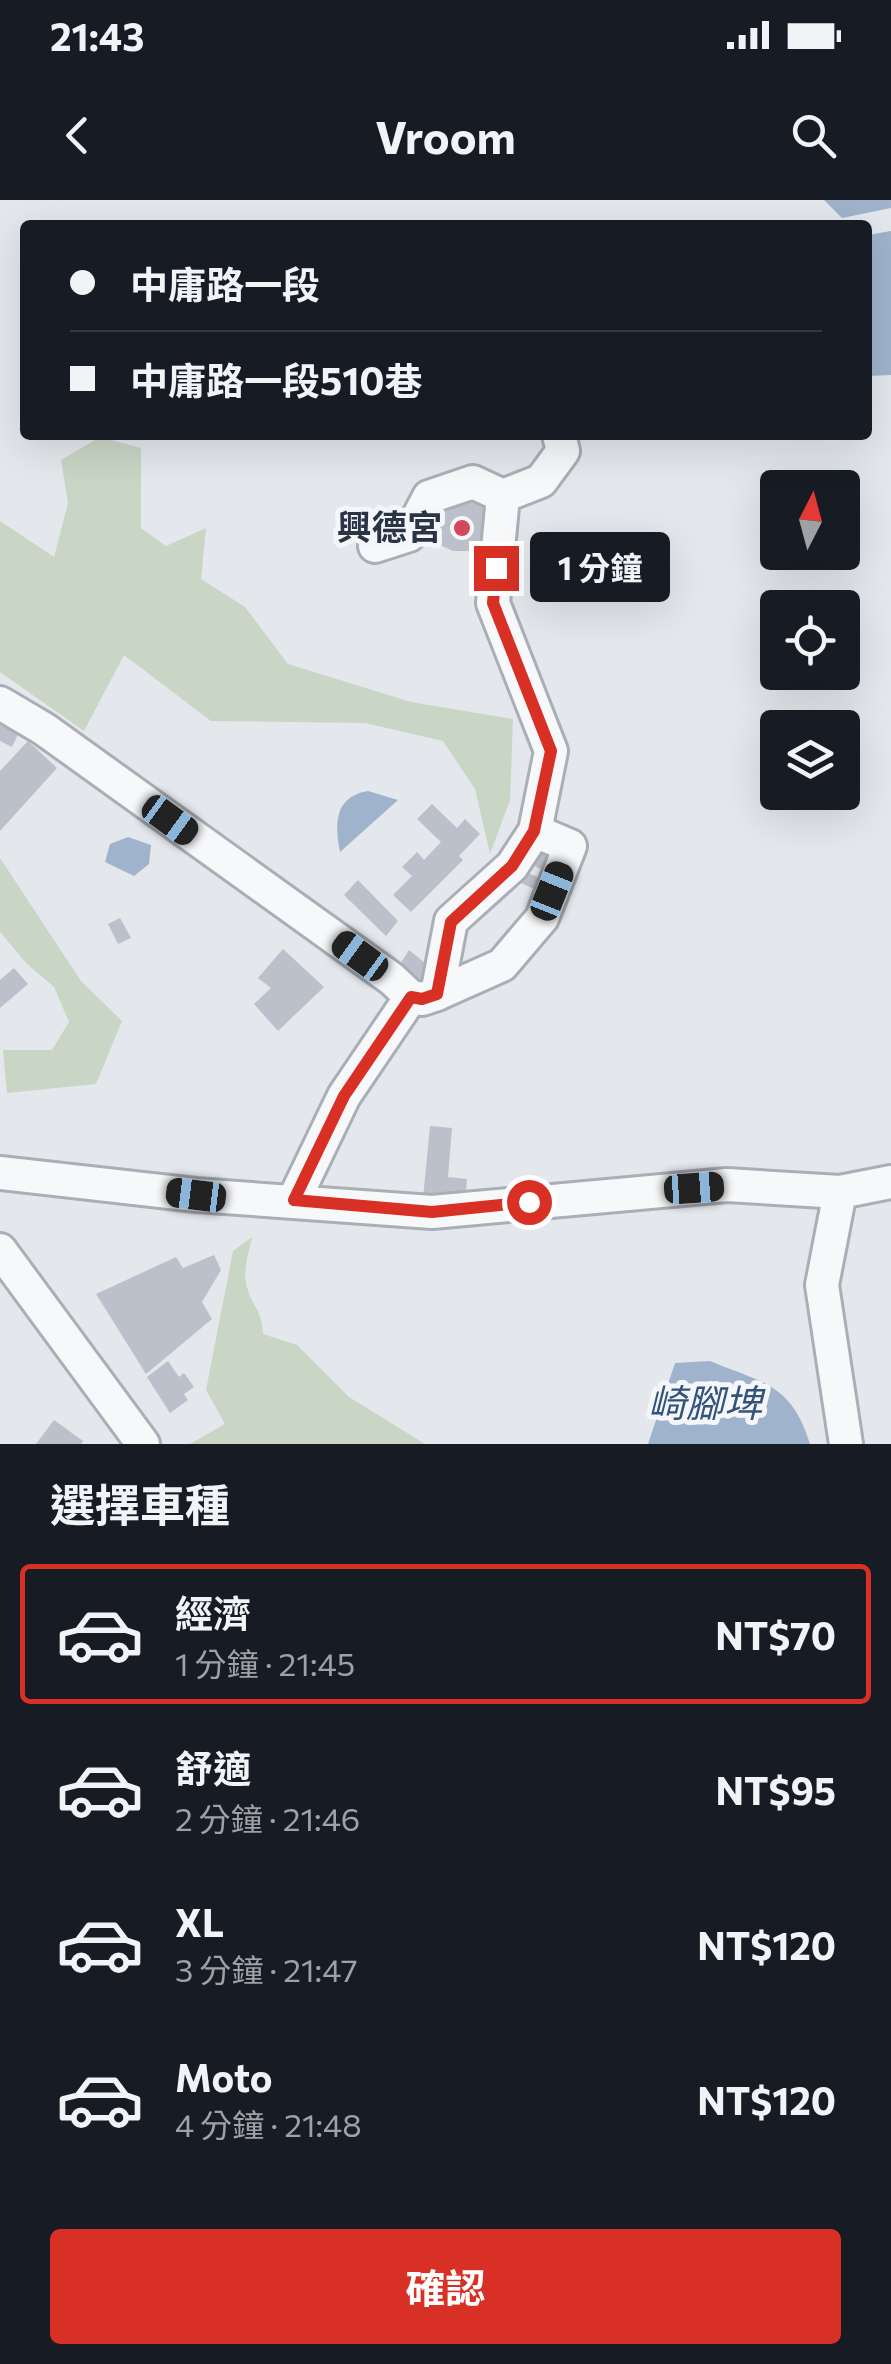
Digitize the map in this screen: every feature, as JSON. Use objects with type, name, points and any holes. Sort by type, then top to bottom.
[{"type":"street","points":[[375,546],[409,534],[429,496],[472,482],[503,496],[541,481],[563,451],[560,440]]},
{"type":"street","points":[[294,1200],[344,1096],[424,996],[451,922],[512,866],[534,831],[551,751],[493,603],[503,496]]},
{"type":"street","points":[[0,702],[76,751],[392,979],[424,996]]},
{"type":"street","points":[[424,996],[502,964],[542,918],[570,846],[534,831]]},
{"type":"street","points":[[0,1173],[196,1195],[432,1212],[727,1185],[840,1192],[891,1182]]},
{"type":"street","points":[[840,1192],[822,1284],[846,1444]]},
{"type":"street","points":[[0,1250],[143,1444]]},
{"type":"green space","points":[[95,440],[141,448],[141,528],[166,546],[206,528],[201,579],[245,607],[288,664],[411,702],[513,719],[510,800],[490,854],[475,789],[443,741],[365,723],[211,721],[124,655],[84,731],[0,672],[0,521],[54,557],[68,503],[61,460]]},
{"type":"green space","points":[[0,858],[81,981],[122,1021],[96,1084],[7,1093],[3,1050],[52,1050],[69,1022],[54,987],[27,964],[0,932]]},
{"type":"green space","points":[[252,1237],[246,1281],[263,1334],[297,1345],[349,1397],[425,1444],[190,1444],[225,1424],[206,1390],[233,1251]]},
{"type":"water","points":[[824,200],[891,200],[891,208],[842,218]]},
{"type":"water","points":[[891,231],[891,375],[872,376],[872,234]]},
{"type":"water","points":[[368,791],[398,800],[340,852],[339,813],[349,799]]},
{"type":"water","points":[[128,837],[151,845],[149,864],[134,876],[105,862],[110,844]]},
{"type":"water","name":"崎腳埤","points":[[710,1361],[760,1381],[784,1397],[803,1424],[810,1444],[648,1444],[675,1363]]},
{"type":"building","name":"興德宮","points":[[485,494],[489,551],[453,551],[431,541],[435,503]]},
{"type":"building","points":[[0,725],[18,734],[12,747],[0,741]]},
{"type":"building","points":[[28,741],[57,768],[0,831],[0,771]]},
{"type":"building","points":[[432,804],[457,828],[465,819],[480,834],[459,856],[463,860],[411,912],[393,895],[412,876],[402,867],[417,852],[424,860],[441,842],[417,819]]},
{"type":"building","points":[[535,849],[552,857],[545,871],[527,862]]},
{"type":"building","points":[[521,870],[540,878],[534,889],[517,881]]},
{"type":"building","points":[[358,880],[398,921],[386,936],[344,895]]},
{"type":"building","points":[[120,918],[131,938],[118,944],[108,924]]},
{"type":"building","points":[[283,949],[324,987],[278,1031],[254,1004],[271,988],[258,978]]},
{"type":"building","points":[[409,950],[430,967],[429,985],[399,966]]},
{"type":"building","points":[[14,968],[28,984],[0,1008],[0,980]]},
{"type":"building","points":[[430,1126],[452,1128],[448,1177],[467,1179],[465,1202],[423,1198]]},
{"type":"building","points":[[214,1255],[221,1270],[202,1302],[212,1319],[146,1374],[96,1294],[176,1257],[183,1268]]},
{"type":"building","points":[[168,1361],[179,1377],[184,1373],[194,1387],[184,1394],[188,1400],[170,1413],[147,1377]]},
{"type":"building","points":[[54,1420],[83,1441],[81,1444],[36,1444]]},
{"type":"place","name":"興德宮","points":[[462,528]]},
{"type":"route","points":[[496,568],[493,603],[551,751],[534,831],[512,866],[451,922],[437,994],[422,999],[411,997],[344,1096],[294,1200],[432,1212],[529,1202]]}]
